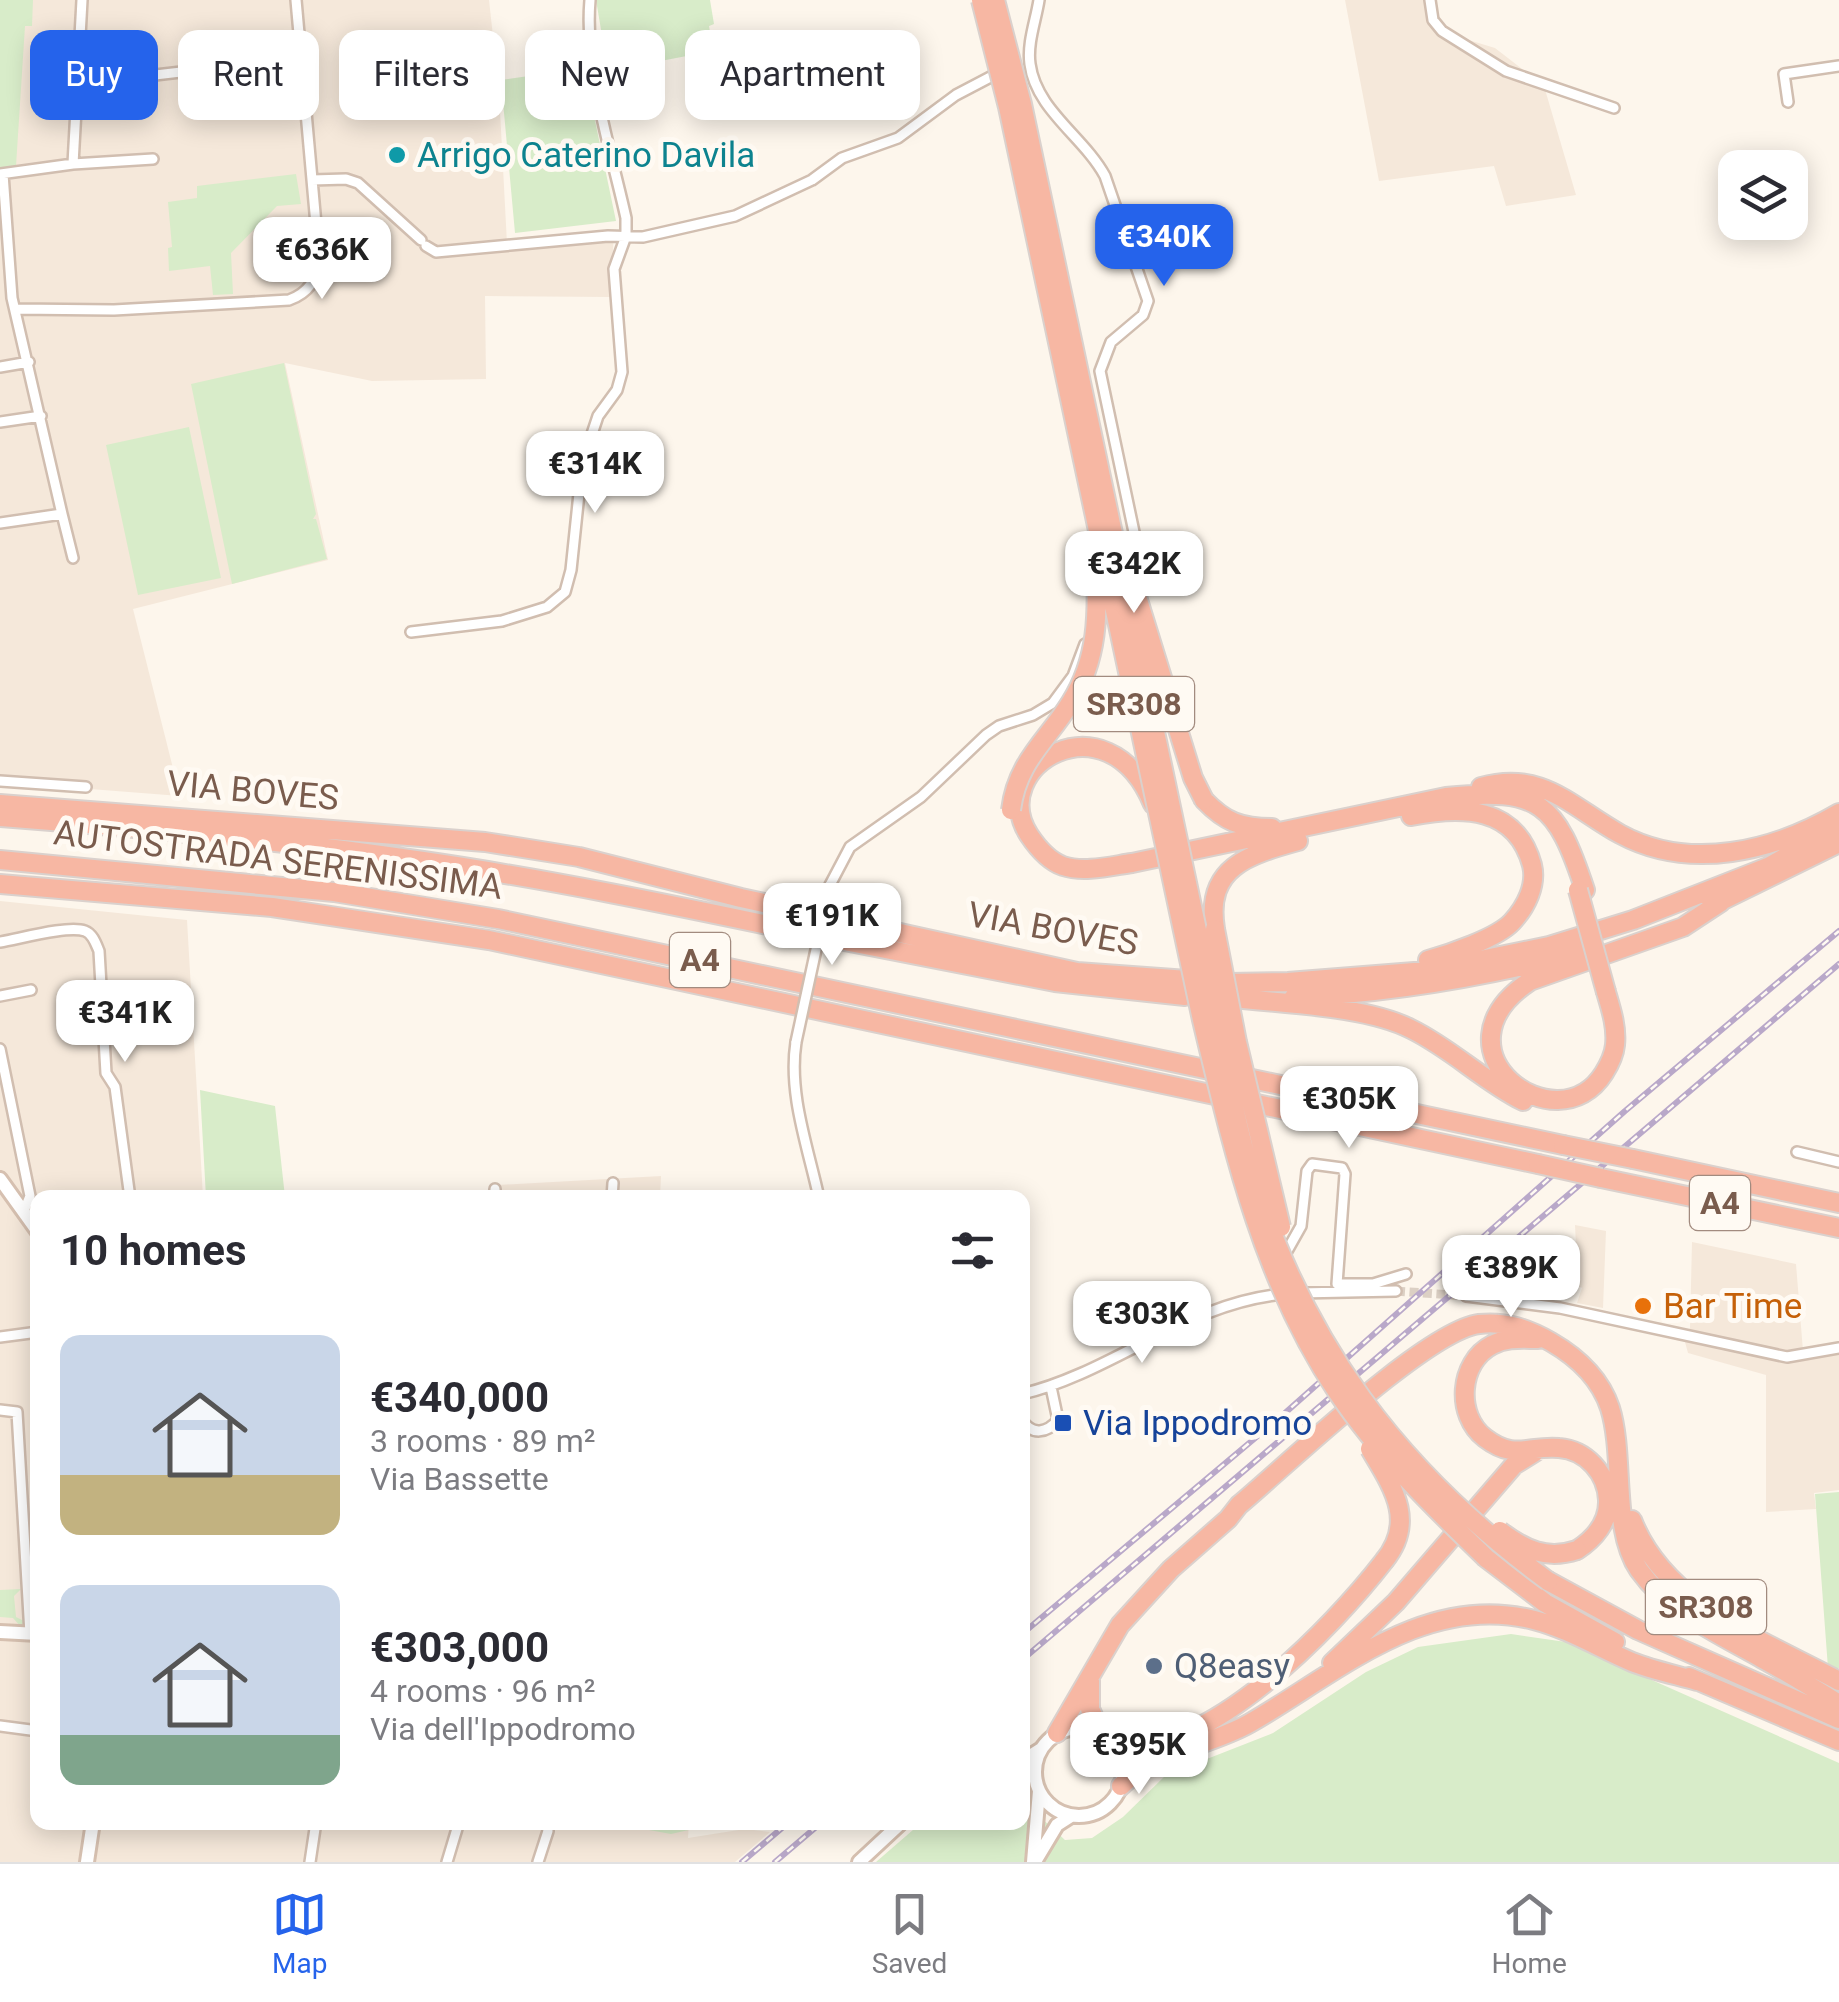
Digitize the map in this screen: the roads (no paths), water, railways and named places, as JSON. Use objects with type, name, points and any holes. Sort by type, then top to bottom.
[{"type":"highway","name":"SR308","points":[[981,0],[1008,107],[1238,1172],[1278,1283],[1337,1392],[1387,1456],[1486,1558],[1545,1603],[1612,1640],[1839,1740]]},
{"type":"highway","name":"SR308","points":[[995,0],[1022,104],[1248,1162],[1295,1299],[1350,1384],[1414,1462],[1478,1526],[1548,1581],[1638,1630],[1839,1719]]},
{"type":"highway","points":[[1100,478],[1193,778],[1204,800],[1221,818],[1253,828],[1341,825]]},
{"type":"highway","points":[[1092,510],[1098,616],[1093,648],[1073,699],[1019,774],[1016,832],[1044,864],[1062,873],[1086,876],[1341,825],[1456,810],[1493,817],[1509,825],[1520,838],[1534,874],[1531,893],[1510,924],[1452,953],[1426,961],[1269,982]]},
{"type":"highway","points":[[1016,809],[1043,760],[1079,746],[1116,755],[1133,770],[1147,789],[1159,819]]},
{"type":"highway","points":[[1295,1299],[1215,929],[1214,892],[1225,874],[1240,861],[1266,850],[1341,825],[1509,781],[1534,783],[1623,836],[1698,856],[1759,848],[1810,830],[1839,813]]},
{"type":"highway","points":[[1446,797],[1485,793],[1530,800],[1546,810],[1568,840],[1623,1025],[1620,1066],[1596,1099],[1556,1112],[1535,1107],[1498,1088],[1449,1049],[1407,1026],[1375,1016],[1234,998],[1327,996],[1425,985],[1587,950]]},
{"type":"highway","points":[[1429,812],[1466,802],[1494,800],[1534,809],[1557,832],[1581,890]]},
{"type":"highway","name":"VIA BOVES","points":[[0,804],[484,842],[579,857],[740,898],[1077,972],[1168,980],[1269,982],[1427,971],[1549,946],[1634,920],[1750,874],[1839,826]]},
{"type":"highway","name":"VIA BOVES","points":[[0,817],[238,837],[420,860],[585,888],[1055,982],[1185,996]]},
{"type":"highway","points":[[1607,944],[1721,902],[1839,843]]},
{"type":"highway","name":"AUTOSTRADA SERENISSIMA","points":[[0,860],[334,892],[498,918],[1839,1203]]},
{"type":"highway","name":"AUTOSTRADA SERENISSIMA","points":[[0,884],[272,907],[489,940],[1839,1228]]},
{"type":"highway","points":[[1611,991],[1616,1046],[1610,1064],[1589,1091],[1555,1101],[1542,1099],[1514,1086],[1498,1067],[1490,1045],[1490,1027],[1498,1009],[1513,992],[1530,981],[1683,927],[1721,902]]},
{"type":"highway","points":[[1057,1733],[1120,1625],[1159,1583],[1239,1506],[1379,1386],[1444,1338],[1476,1324],[1506,1323],[1548,1340],[1580,1362],[1598,1384],[1610,1408],[1627,1543],[1636,1567],[1649,1583],[1674,1608],[1839,1704]]},
{"type":"highway","points":[[1414,1462],[1514,1542],[1550,1556],[1578,1550],[1590,1542],[1606,1514],[1608,1501],[1602,1474],[1579,1453],[1562,1448],[1535,1452],[1500,1447],[1479,1433],[1465,1401],[1465,1380],[1479,1355],[1491,1346],[1509,1339],[1548,1340]]},
{"type":"highway","points":[[1090,1679],[1090,1709],[1108,1739],[1126,1748],[1160,1744],[1223,1713],[1264,1684],[1326,1628],[1394,1550],[1402,1528],[1400,1504],[1337,1392]]},
{"type":"highway","points":[[1296,1695],[1396,1602],[1514,1466],[1535,1452]]},
{"type":"highway","name":"SR308","points":[[1621,1487],[1639,1539],[1661,1573],[1718,1614],[1839,1681]]},
{"type":"highway","points":[[1121,1786],[1152,1762],[1223,1737],[1408,1630],[1450,1618],[1480,1614],[1531,1619],[1565,1630],[1635,1663],[1698,1681]]},
{"type":"main road","points":[[0,1179],[30,1220]]},
{"type":"main road","points":[[0,1632],[30,1634]]},
{"type":"main road","points":[[1030,1756],[1057,1733],[1087,1728],[1108,1739],[1124,1772],[1114,1800],[1087,1816],[1071,1816],[1056,1810],[1032,1784]]},
{"type":"main road","points":[[1034,1862],[1032,1784],[1041,1749]]},
{"type":"main road","points":[[1034,1862],[1057,1824],[1071,1816]]},
{"type":"main road","points":[[87,1862],[92,1830]]},
{"type":"main road","points":[[860,1862],[894,1830]]},
{"type":"street","points":[[81,30],[82,0]]},
{"type":"street","points":[[296,0],[299,30]]},
{"type":"street","points":[[411,632],[502,622],[547,607],[565,592],[588,446],[598,416],[617,390],[622,372],[614,269],[626,236],[626,218],[592,63],[590,0]]},
{"type":"street","points":[[817,1190],[792,1067],[830,885],[850,847],[921,797],[986,735],[1053,703],[1073,676],[1094,622],[1133,592],[1142,570],[1100,379],[1107,349],[1148,310],[1148,301],[1104,176],[1097,162],[1042,96],[1029,61],[1039,0]]},
{"type":"street","points":[[1430,0],[1433,20],[1442,31],[1515,77],[1614,108]]},
{"type":"street","points":[[1470,46],[1472,58]]},
{"type":"street","points":[[312,180],[346,179],[358,183],[436,252],[643,236],[709,224],[760,206],[812,180],[842,158],[898,138],[956,95],[1029,61]]},
{"type":"street","points":[[1788,102],[1784,74],[1839,66]]},
{"type":"street","points":[[73,164],[76,120]]},
{"type":"street","points":[[15,308],[114,310],[298,297],[318,270],[307,120]]},
{"type":"street","points":[[73,558],[5,260],[1,174],[153,159]]},
{"type":"street","points":[[0,367],[29,362]]},
{"type":"street","points":[[0,422],[41,416]]},
{"type":"street","points":[[0,524],[62,514]]},
{"type":"street","points":[[0,781],[86,787]]},
{"type":"street","points":[[0,942],[70,930],[86,931],[94,939],[99,952],[106,1073],[115,1086],[129,1190]]},
{"type":"street","points":[[0,996],[31,990]]},
{"type":"street","points":[[104,1022],[156,1019]]},
{"type":"street","points":[[0,1049],[30,1196],[24,1212]]},
{"type":"street","points":[[1797,1152],[1839,1162]]},
{"type":"street","points":[[1295,1299],[1280,1271],[1300,1226],[1307,1171],[1312,1164],[1342,1168],[1345,1174],[1337,1284],[1374,1284],[1406,1274]]},
{"type":"street","points":[[612,1183],[612,1190]]},
{"type":"street","points":[[1030,1392],[1051,1387],[1243,1298],[1295,1299],[1396,1290]]},
{"type":"street","points":[[1466,1296],[1560,1308],[1787,1357],[1839,1348]]},
{"type":"street","points":[[0,1337],[30,1333]]},
{"type":"street","points":[[1030,1430],[1036,1432],[1058,1420],[1051,1387]]},
{"type":"street","points":[[0,1410],[17,1412],[30,1605]]},
{"type":"street","points":[[0,1726],[30,1729]]},
{"type":"street","points":[[310,1862],[315,1830]]},
{"type":"street","points":[[446,1862],[457,1830]]},
{"type":"street","points":[[538,1862],[548,1830]]},
{"type":"tunnel","points":[[1396,1291],[1466,1296]]},
{"type":"railway","points":[[1030,1627],[1285,1413],[1625,1111],[1839,931]]},
{"type":"railway","points":[[1030,1653],[1839,964]]},
{"type":"railway","points":[[742,1862],[780,1830]]},
{"type":"railway","points":[[775,1862],[813,1830]]},
{"type":"place","name":"Arrigo Caterino Davila","points":[[397,155]]},
{"type":"place","name":"Bar Time","points":[[1643,1306]]},
{"type":"place","name":"Via Ippodromo","points":[[1063,1423]]},
{"type":"place","name":"Q8easy","points":[[1154,1666]]}]
